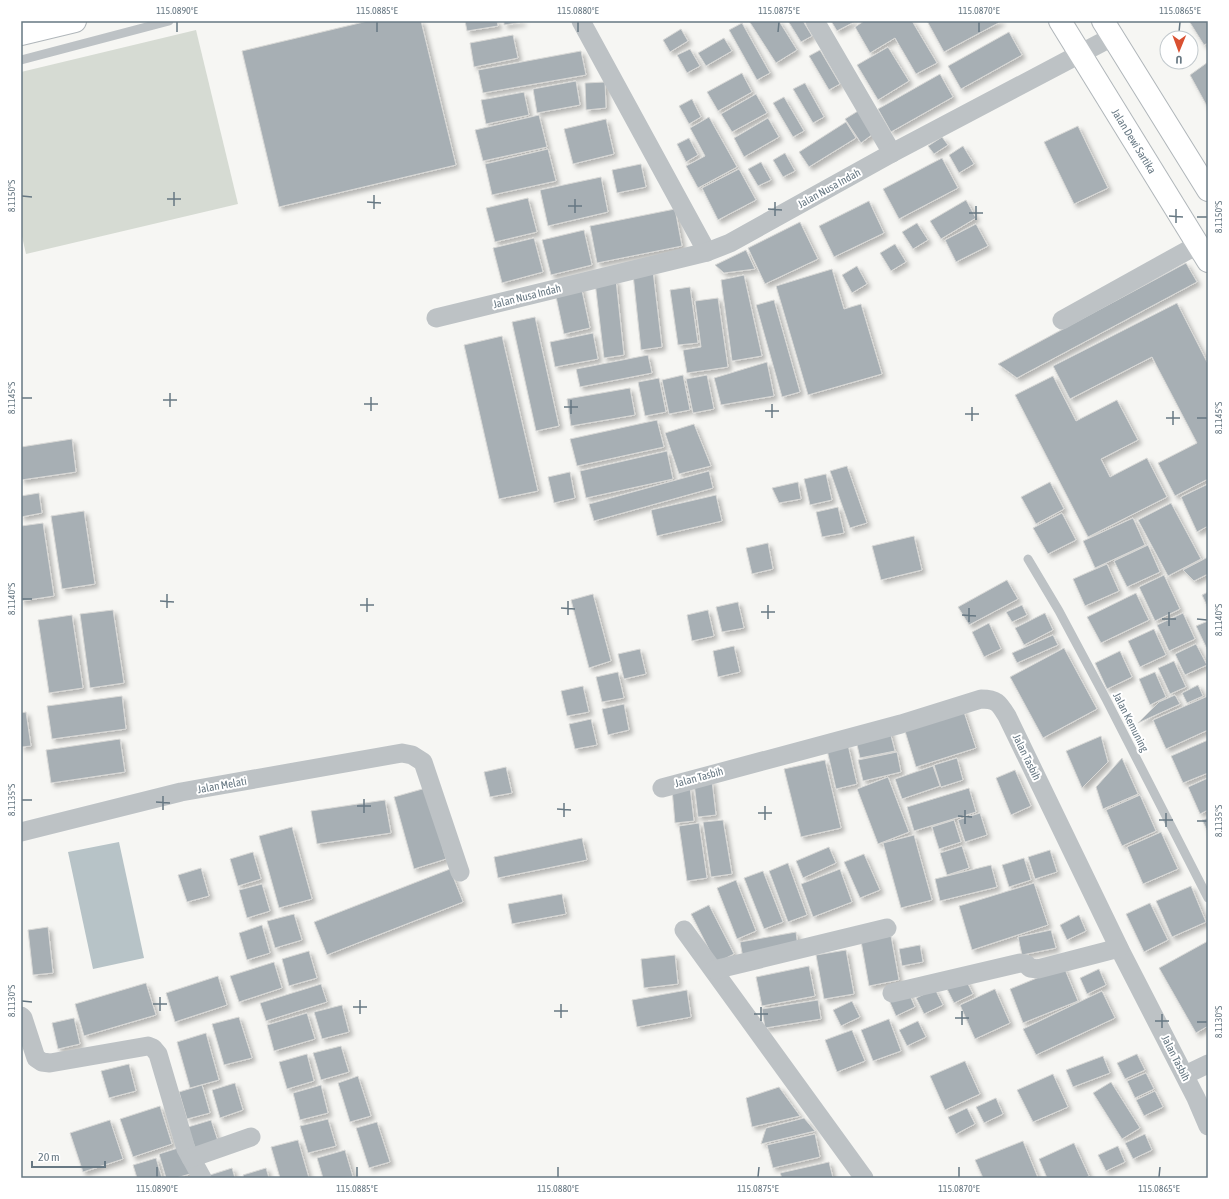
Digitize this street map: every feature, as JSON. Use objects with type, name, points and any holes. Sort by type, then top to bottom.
[{"type":"street","points":[[21,34],[75,21]]},
{"type":"street","points":[[581,21],[707,252]]},
{"type":"street","points":[[815,21],[892,153]]},
{"type":"street","name":"Jalan Dewi Sartika","points":[[1060,21],[1206,253]]},
{"type":"street","points":[[1108,29],[1208,190]]},
{"type":"street","name":"Jalan Nusa Indah","points":[[436,318],[707,252],[730,243],[892,153],[1080,53],[1108,29]]},
{"type":"street","points":[[1062,320],[1190,249],[1206,253]]},
{"type":"street","name":"Jalan Tasbih","points":[[662,788],[902,724],[981,699],[992,700],[1000,705],[1007,716],[1119,948],[1184,1075],[1208,1126]]},
{"type":"street","name":"Jalan Melati","points":[[21,832],[181,792],[402,753],[412,755],[423,762],[460,872]]},
{"type":"street","points":[[714,970],[887,928]]},
{"type":"street","points":[[684,930],[864,1178]]},
{"type":"street","points":[[892,993],[1020,963],[1026,964],[1030,968],[1038,969],[1119,948]]},
{"type":"street","points":[[21,1016],[23,1018],[36,1058],[42,1062],[50,1063],[148,1046],[153,1048],[158,1054],[186,1149],[202,1178]]},
{"type":"street","points":[[1184,1075],[1208,1064]]},
{"type":"street","points":[[192,1158],[251,1137]]},
{"type":"lane","points":[[21,60],[169,21]]},
{"type":"lane","name":"Jalan Kemuning","points":[[1028,559],[1059,611],[1106,699],[1208,898]]},
{"type":"shaded area","points":[[196,30],[238,204],[26,254],[21,232],[21,72]]},
{"type":"shaded area","points":[[119,842],[144,958],[93,969],[68,852]]},
{"type":"building","points":[[368,21],[421,21],[456,165],[279,207],[242,51]]},
{"type":"building","points":[[465,21],[497,21],[498,26],[467,31]]},
{"type":"building","points":[[504,21],[522,21],[523,22],[504,25]]},
{"type":"building","points":[[749,21],[779,21],[797,50],[776,63]]},
{"type":"building","points":[[788,21],[803,21],[812,36],[801,42]]},
{"type":"building","points":[[831,21],[856,21],[837,31]]},
{"type":"building","points":[[864,21],[912,21],[937,63],[916,74],[895,38],[870,53],[855,27]]},
{"type":"building","points":[[927,21],[1002,21],[944,52]]},
{"type":"building","points":[[1189,21],[1208,21],[1208,43],[1204,45],[1199,37],[1199,30],[1195,30]]},
{"type":"building","points":[[742,23],[770,73],[757,80],[729,30]]},
{"type":"building","points":[[681,29],[688,41],[670,52],[663,40]]},
{"type":"building","points":[[1009,32],[1022,55],[961,89],[948,66]]},
{"type":"building","points":[[513,35],[518,58],[474,67],[470,43]]},
{"type":"building","points":[[724,38],[732,51],[706,66],[698,53]]},
{"type":"building","points":[[888,47],[909,81],[878,100],[857,65]]},
{"type":"building","points":[[690,49],[700,66],[687,73],[677,55]]},
{"type":"building","points":[[820,50],[840,84],[829,90],[809,56]]},
{"type":"building","points":[[581,51],[586,75],[483,93],[478,70]]},
{"type":"building","points":[[1208,62],[1208,108],[1190,75],[1199,70]]},
{"type":"building","points":[[742,73],[752,92],[718,111],[707,92]]},
{"type":"building","points":[[940,74],[953,97],[891,132],[878,109]]},
{"type":"building","points":[[576,81],[580,105],[537,113],[533,89]]},
{"type":"building","points":[[605,82],[606,108],[586,110],[585,83]]},
{"type":"building","points":[[805,83],[824,117],[813,123],[793,89]]},
{"type":"building","points":[[524,92],[529,115],[486,124],[481,100]]},
{"type":"building","points":[[756,94],[767,113],[732,132],[721,114]]},
{"type":"building","points":[[784,97],[804,131],[793,137],[773,103]]},
{"type":"building","points":[[692,99],[701,117],[689,124],[679,106]]},
{"type":"building","points":[[858,111],[873,134],[861,143],[845,119]]},
{"type":"building","points":[[539,115],[547,147],[483,161],[475,130]]},
{"type":"building","points":[[709,117],[737,167],[698,188],[686,166],[705,156],[690,128]]},
{"type":"building","points":[[768,118],[779,137],[744,157],[734,138]]},
{"type":"building","points":[[606,119],[614,154],[573,164],[564,129]]},
{"type":"building","points":[[846,122],[856,138],[809,167],[799,152]]},
{"type":"building","points":[[1078,126],[1108,188],[1074,204],[1044,142]]},
{"type":"building","points":[[942,137],[948,145],[934,154],[928,146]]},
{"type":"building","points":[[689,138],[698,155],[686,162],[677,144]]},
{"type":"building","points":[[963,146],[974,164],[959,173],[949,155]]},
{"type":"building","points":[[548,149],[556,181],[492,195],[485,164]]},
{"type":"building","points":[[785,153],[795,171],[783,177],[773,160]]},
{"type":"building","points":[[942,158],[958,188],[899,219],[883,189]]},
{"type":"building","points":[[761,162],[771,180],[758,186],[748,169]]},
{"type":"building","points":[[641,164],[646,187],[617,193],[612,170]]},
{"type":"building","points":[[739,169],[756,200],[718,220],[702,188]]},
{"type":"building","points":[[601,177],[608,212],[548,226],[540,190]]},
{"type":"building","points":[[528,198],[537,232],[495,242],[486,208]]},
{"type":"building","points":[[966,200],[976,218],[941,239],[930,221]]},
{"type":"building","points":[[869,201],[884,233],[834,257],[819,226]]},
{"type":"building","points":[[675,209],[682,246],[597,263],[590,226]]},
{"type":"building","points":[[800,222],[818,259],[765,284],[748,248]]},
{"type":"building","points":[[917,223],[928,240],[913,249],[902,232]]},
{"type":"building","points":[[976,224],[988,246],[956,262],[945,240]]},
{"type":"building","points":[[584,230],[592,265],[551,275],[542,240]]},
{"type":"building","points":[[534,238],[543,272],[502,283],[493,248]]},
{"type":"building","points":[[895,244],[906,262],[891,271],[880,253]]},
{"type":"building","points":[[746,250],[755,269],[724,273],[715,265]]},
{"type":"building","points":[[1186,263],[1197,282],[1017,378],[998,364]]},
{"type":"building","points":[[857,266],[867,284],[852,293],[842,275]]},
{"type":"building","points":[[832,269],[844,309],[861,304],[882,374],[808,395],[776,286]]},
{"type":"building","points":[[653,271],[662,347],[641,350],[633,274]]},
{"type":"building","points":[[744,275],[762,356],[732,361],[721,280]]},
{"type":"building","points":[[616,280],[624,355],[604,358],[595,282]]},
{"type":"building","points":[[581,286],[590,328],[564,334],[555,292]]},
{"type":"building","points":[[690,287],[698,343],[678,345],[670,290]]},
{"type":"building","points":[[718,298],[728,367],[687,373],[683,350],[701,347],[695,301]]},
{"type":"building","points":[[774,300],[800,392],[782,397],[756,305]]},
{"type":"building","points":[[1177,303],[1208,364],[1208,479],[1175,496],[1158,463],[1197,443],[1152,357],[1070,399],[1053,366]]},
{"type":"building","points":[[535,317],[559,426],[536,431],[512,322]]},
{"type":"building","points":[[593,333],[598,359],[555,367],[550,342]]},
{"type":"building","points":[[502,336],[538,491],[499,499],[464,345]]},
{"type":"building","points":[[648,355],[652,373],[580,387],[576,369]]},
{"type":"building","points":[[767,362],[774,396],[721,405],[714,378]]},
{"type":"building","points":[[683,375],[690,410],[669,414],[662,380]]},
{"type":"building","points":[[707,375],[714,409],[693,413],[686,379]]},
{"type":"building","points":[[1053,376],[1076,421],[1117,400],[1138,440],[1101,459],[1110,477],[1147,458],[1167,497],[1088,537],[1015,395]]},
{"type":"building","points":[[659,378],[666,412],[645,416],[638,382]]},
{"type":"building","points":[[630,388],[635,415],[571,426],[567,399]]},
{"type":"building","points":[[657,420],[664,447],[577,466],[570,439]]},
{"type":"building","points":[[694,424],[711,466],[679,474],[665,433]]},
{"type":"building","points":[[72,439],[76,472],[21,480],[21,447]]},
{"type":"building","points":[[667,451],[673,479],[586,498],[580,471]]},
{"type":"building","points":[[847,466],[867,523],[850,528],[830,471]]},
{"type":"building","points":[[709,471],[713,488],[594,521],[589,504]]},
{"type":"building","points":[[570,472],[575,498],[554,503],[548,477]]},
{"type":"building","points":[[826,474],[832,500],[810,505],[804,479]]},
{"type":"building","points":[[798,482],[801,499],[779,503],[772,488]]},
{"type":"building","points":[[1050,482],[1064,509],[1036,524],[1021,497]]},
{"type":"building","points":[[1208,484],[1208,526],[1197,532],[1181,497]]},
{"type":"building","points":[[39,493],[42,513],[21,517],[21,496]]},
{"type":"building","points":[[716,495],[722,521],[657,536],[651,510]]},
{"type":"building","points":[[1171,503],[1201,559],[1168,576],[1138,520]]},
{"type":"building","points":[[838,507],[844,533],[822,537],[816,512]]},
{"type":"building","points":[[84,511],[95,584],[62,589],[51,516]]},
{"type":"building","points":[[1062,513],[1076,540],[1048,554],[1033,528]]},
{"type":"building","points":[[1133,518],[1145,545],[1095,568],[1083,541]]},
{"type":"building","points":[[43,523],[54,596],[21,601],[21,526]]},
{"type":"building","points":[[914,536],[922,570],[881,580],[872,546]]},
{"type":"building","points":[[768,543],[773,569],[752,574],[746,548]]},
{"type":"building","points":[[1148,545],[1160,572],[1127,587],[1114,561]]},
{"type":"building","points":[[1208,557],[1208,574],[1194,581],[1183,570]]},
{"type":"building","points":[[1107,564],[1119,591],[1085,606],[1073,579]]},
{"type":"building","points":[[1164,575],[1180,609],[1155,621],[1139,587]]},
{"type":"building","points":[[1007,580],[1018,599],[969,625],[958,607]]},
{"type":"building","points":[[1208,592],[1208,608],[1202,595]]},
{"type":"building","points":[[1136,593],[1149,620],[1101,643],[1087,617]]},
{"type":"building","points":[[593,594],[611,661],[589,668],[571,600]]},
{"type":"building","points":[[738,602],[744,628],[722,632],[716,607]]},
{"type":"building","points":[[1022,605],[1027,615],[1012,622],[1006,612]]},
{"type":"building","points":[[113,610],[124,683],[90,688],[80,614]]},
{"type":"building","points":[[708,610],[714,636],[692,641],[687,615]]},
{"type":"building","points":[[1045,613],[1053,630],[1024,645],[1015,628]]},
{"type":"building","points":[[1183,613],[1195,639],[1169,651],[1157,625]]},
{"type":"building","points":[[72,615],[83,688],[49,693],[38,620]]},
{"type":"building","points":[[1208,621],[1208,651],[1196,626]]},
{"type":"building","points":[[989,623],[1001,649],[984,657],[972,632]]},
{"type":"building","points":[[1154,629],[1166,655],[1140,667],[1128,641]]},
{"type":"building","points":[[1053,635],[1058,645],[1017,663],[1012,653]]},
{"type":"building","points":[[1196,644],[1207,665],[1185,675],[1175,654]]},
{"type":"building","points":[[734,646],[740,672],[718,677],[713,651]]},
{"type":"building","points":[[1064,648],[1097,709],[1043,738],[1010,677]]},
{"type":"building","points":[[640,649],[646,674],[624,679],[618,654]]},
{"type":"building","points":[[1120,651],[1132,677],[1107,689],[1095,663]]},
{"type":"building","points":[[1174,661],[1186,687],[1170,694],[1158,668]]},
{"type":"building","points":[[618,672],[624,698],[602,702],[596,677]]},
{"type":"building","points":[[1155,672],[1166,697],[1150,705],[1139,679]]},
{"type":"building","points":[[1198,685],[1203,696],[1187,703],[1182,693]]},
{"type":"building","points":[[583,686],[589,712],[567,716],[561,691]]},
{"type":"building","points":[[1175,695],[1180,704],[1138,723],[1159,702]]},
{"type":"building","points":[[122,696],[126,729],[52,739],[47,706]]},
{"type":"building","points":[[1208,696],[1208,730],[1166,749],[1153,720]]},
{"type":"building","points":[[624,704],[629,730],[608,735],[602,709]]},
{"type":"building","points":[[963,709],[976,748],[916,767],[904,728]]},
{"type":"building","points":[[26,712],[31,746],[21,747],[21,713]]},
{"type":"building","points":[[591,719],[597,745],[575,749],[569,724]]},
{"type":"building","points":[[889,728],[895,751],[860,758],[855,736]]},
{"type":"building","points":[[1101,736],[1108,762],[1082,788],[1066,751]]},
{"type":"building","points":[[120,739],[125,772],[51,783],[46,750]]},
{"type":"building","points":[[1208,740],[1208,773],[1183,783],[1171,756]]},
{"type":"building","points":[[848,745],[857,784],[836,789],[827,750]]},
{"type":"building","points":[[897,752],[901,772],[863,781],[858,760]]},
{"type":"building","points":[[957,758],[963,780],[941,787],[934,765]]},
{"type":"building","points":[[1122,758],[1138,794],[1103,809],[1096,787]]},
{"type":"building","points":[[825,760],[841,828],[801,837],[784,769]]},
{"type":"building","points":[[933,766],[940,786],[902,799],[895,779]]},
{"type":"building","points":[[506,767],[512,793],[490,797],[484,772]]},
{"type":"building","points":[[1015,770],[1031,806],[1011,815],[996,778]]},
{"type":"building","points":[[888,777],[909,832],[878,844],[857,789]]},
{"type":"building","points":[[1208,778],[1208,810],[1200,814],[1188,787]]},
{"type":"building","points":[[712,781],[716,815],[698,817],[694,783]]},
{"type":"building","points":[[690,787],[694,821],[675,823],[672,789]]},
{"type":"building","points":[[426,788],[446,859],[414,869],[394,797]]},
{"type":"building","points":[[969,788],[976,812],[914,831],[907,807]]},
{"type":"building","points":[[1140,795],[1156,831],[1122,846],[1106,810]]},
{"type":"building","points":[[385,800],[391,833],[317,844],[311,811]]},
{"type":"building","points":[[980,813],[987,835],[965,842],[958,820]]},
{"type":"building","points":[[1208,818],[1208,832],[1202,820]]},
{"type":"building","points":[[723,820],[732,874],[711,877],[703,822]]},
{"type":"building","points":[[954,820],[961,842],[939,849],[932,827]]},
{"type":"building","points":[[699,823],[707,878],[687,881],[679,826]]},
{"type":"building","points":[[292,827],[312,899],[279,908],[259,836]]},
{"type":"building","points":[[1161,832],[1178,869],[1143,884],[1127,847]]},
{"type":"building","points":[[914,835],[932,900],[901,908],[883,843]]},
{"type":"building","points":[[582,838],[587,860],[498,878],[494,857]]},
{"type":"building","points":[[962,846],[969,868],[947,875],[940,853]]},
{"type":"building","points":[[829,847],[836,863],[803,878],[796,861]]},
{"type":"building","points":[[1050,850],[1057,872],[1035,879],[1028,857]]},
{"type":"building","points":[[253,852],[261,879],[238,886],[230,859]]},
{"type":"building","points":[[864,854],[880,890],[860,898],[844,862]]},
{"type":"building","points":[[1024,858],[1031,880],[1009,887],[1002,865]]},
{"type":"building","points":[[788,863],[807,915],[788,922],[769,871]]},
{"type":"building","points":[[991,865],[997,887],[940,901],[935,879]]},
{"type":"building","points":[[201,868],[209,896],[187,902],[178,875]]},
{"type":"building","points":[[450,869],[463,902],[327,955],[314,922]]},
{"type":"building","points":[[840,869],[852,902],[813,917],[801,884]]},
{"type":"building","points":[[763,871],[783,922],[764,929],[744,878]]},
{"type":"building","points":[[736,880],[756,931],[737,939],[717,888]]},
{"type":"building","points":[[1034,883],[1048,925],[972,950],[959,906]]},
{"type":"building","points":[[262,884],[270,911],[247,918],[239,890]]},
{"type":"building","points":[[1191,886],[1206,922],[1172,937],[1156,901]]},
{"type":"building","points":[[562,894],[566,914],[512,924],[508,904]]},
{"type":"building","points":[[1150,903],[1168,940],[1144,952],[1126,914]]},
{"type":"building","points":[[709,905],[734,954],[716,963],[691,914]]},
{"type":"building","points":[[294,914],[302,940],[275,948],[267,921]]},
{"type":"building","points":[[1079,915],[1086,931],[1067,940],[1060,925]]},
{"type":"building","points":[[262,925],[270,953],[247,960],[239,933]]},
{"type":"building","points":[[48,927],[53,973],[33,975],[28,930]]},
{"type":"building","points":[[1051,930],[1056,948],[1022,955],[1018,937]]},
{"type":"building","points":[[796,932],[798,947],[743,958],[740,942]]},
{"type":"building","points":[[891,936],[899,980],[869,986],[861,941]]},
{"type":"building","points":[[1208,941],[1208,1026],[1196,1033],[1159,968]]},
{"type":"building","points":[[920,945],[923,962],[902,966],[899,949]]},
{"type":"building","points":[[846,950],[854,994],[824,999],[816,955]]},
{"type":"building","points":[[309,951],[317,978],[289,986],[282,959]]},
{"type":"building","points":[[675,955],[678,984],[644,988],[641,959]]},
{"type":"building","points":[[274,962],[282,988],[239,1002],[230,976]]},
{"type":"building","points":[[809,966],[815,996],[762,1006],[756,977]]},
{"type":"building","points":[[1064,967],[1078,1001],[1023,1023],[1010,989]]},
{"type":"building","points":[[1099,969],[1106,985],[1087,994],[1080,978]]},
{"type":"building","points":[[218,976],[227,1005],[175,1022],[166,993]]},
{"type":"building","points":[[965,978],[973,994],[954,1003],[946,987]]},
{"type":"building","points":[[146,983],[156,1015],[84,1036],[75,1004]]},
{"type":"building","points":[[321,984],[327,1002],[266,1021],[260,1003]]},
{"type":"building","points":[[935,989],[943,1005],[924,1014],[916,998]]},
{"type":"building","points":[[995,989],[1010,1023],[975,1039],[960,1005]]},
{"type":"building","points":[[687,990],[691,1017],[637,1027],[632,1000]]},
{"type":"building","points":[[908,991],[915,1007],[896,1016],[889,1000]]},
{"type":"building","points":[[1102,991],[1115,1018],[1036,1055],[1023,1029]]},
{"type":"building","points":[[818,1000],[821,1019],[765,1028],[762,1009]]},
{"type":"building","points":[[852,1001],[860,1017],[841,1026],[833,1010]]},
{"type":"building","points":[[342,1005],[349,1032],[322,1039],[314,1012]]},
{"type":"building","points":[[307,1013],[315,1039],[274,1051],[267,1025]]},
{"type":"building","points":[[239,1017],[252,1058],[224,1065],[212,1024]]},
{"type":"building","points":[[74,1018],[80,1044],[58,1049],[52,1023]]},
{"type":"building","points":[[889,1019],[901,1051],[873,1061],[861,1030]]},
{"type":"building","points":[[918,1021],[926,1037],[907,1046],[899,1030]]},
{"type":"building","points":[[852,1030],[865,1061],[837,1072],[825,1040]]},
{"type":"building","points":[[206,1033],[219,1080],[190,1088],[177,1042]]},
{"type":"building","points":[[341,1046],[349,1072],[321,1080],[313,1053]]},
{"type":"building","points":[[307,1054],[314,1081],[287,1089],[279,1062]]},
{"type":"building","points":[[1137,1054],[1145,1070],[1125,1079],[1117,1063]]},
{"type":"building","points":[[1103,1056],[1110,1073],[1073,1087],[1066,1070]]},
{"type":"building","points":[[965,1061],[980,1094],[945,1110],[930,1076]]},
{"type":"building","points":[[129,1064],[136,1091],[109,1098],[101,1071]]},
{"type":"building","points":[[1146,1073],[1154,1089],[1135,1098],[1127,1081]]},
{"type":"building","points":[[1053,1074],[1068,1107],[1033,1122],[1017,1090]]},
{"type":"building","points":[[358,1076],[371,1116],[350,1122],[338,1083]]},
{"type":"building","points":[[1111,1082],[1140,1128],[1122,1139],[1093,1093]]},
{"type":"building","points":[[235,1083],[243,1110],[220,1118],[212,1090]]},
{"type":"building","points":[[202,1085],[210,1113],[187,1119],[179,1092]]},
{"type":"building","points":[[321,1085],[328,1113],[300,1120],[293,1093]]},
{"type":"building","points":[[779,1087],[800,1116],[752,1127],[746,1098]]},
{"type":"building","points":[[1155,1091],[1163,1107],[1144,1116],[1136,1100]]},
{"type":"building","points":[[996,1098],[1003,1114],[984,1123],[976,1107]]},
{"type":"building","points":[[160,1106],[172,1144],[133,1157],[120,1119]]},
{"type":"building","points":[[967,1108],[975,1124],[956,1134],[948,1117]]},
{"type":"building","points":[[804,1118],[815,1131],[761,1144],[766,1128]]},
{"type":"building","points":[[328,1119],[336,1146],[308,1153],[300,1126]]},
{"type":"building","points":[[110,1120],[123,1159],[83,1172],[70,1133]]},
{"type":"building","points":[[211,1120],[220,1147],[197,1154],[188,1127]]},
{"type":"building","points":[[377,1122],[390,1162],[369,1168],[356,1128]]},
{"type":"building","points":[[815,1134],[820,1157],[773,1168],[767,1145]]},
{"type":"building","points":[[1145,1134],[1152,1150],[1133,1159],[1125,1143]]},
{"type":"building","points":[[298,1140],[309,1178],[280,1178],[271,1147]]},
{"type":"building","points":[[1023,1141],[1038,1178],[983,1178],[975,1160]]},
{"type":"building","points":[[1074,1143],[1089,1176],[1085,1178],[1047,1178],[1039,1159]]},
{"type":"building","points":[[1118,1146],[1125,1162],[1106,1171],[1098,1155]]},
{"type":"building","points":[[181,1147],[190,1174],[176,1178],[166,1178],[159,1154]]},
{"type":"building","points":[[345,1150],[353,1177],[323,1178],[317,1158]]},
{"type":"building","points":[[156,1158],[162,1178],[137,1178],[133,1165]]},
{"type":"building","points":[[829,1162],[833,1178],[782,1178],[780,1173]]},
{"type":"building","points":[[232,1168],[235,1178],[210,1178],[210,1175]]},
{"type":"building","points":[[266,1168],[269,1178],[244,1178],[243,1175]]}]
